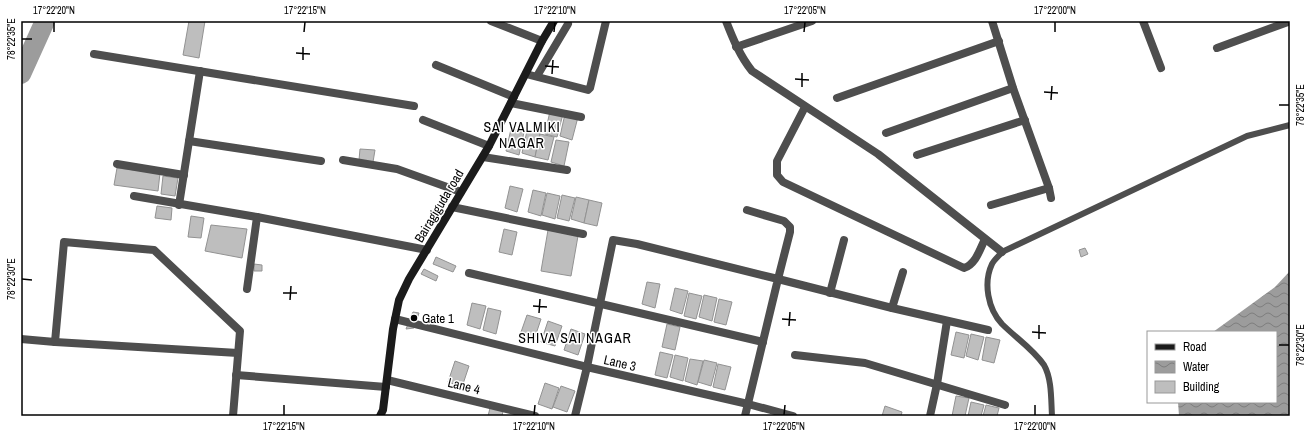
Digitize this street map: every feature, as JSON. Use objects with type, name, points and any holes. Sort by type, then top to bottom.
[{"type":"street","points":[[491,21],[542,41]]},
{"type":"street","name":"Bairagiguda road","points":[[380,416],[383,410],[395,319],[399,300],[452,207],[483,157],[542,41],[554,21]]},
{"type":"street","points":[[526,74],[588,90],[590,88],[606,21]]},
{"type":"street","points":[[726,21],[736,47],[752,71],[878,154],[1002,252]]},
{"type":"street","points":[[736,47],[812,21]]},
{"type":"street","points":[[992,21],[1013,88],[1052,198]]},
{"type":"street","points":[[1143,21],[1161,68]]},
{"type":"street","points":[[537,76],[567,22]]},
{"type":"street","points":[[1217,48],[1288,24]]},
{"type":"street","points":[[837,98],[999,41]]},
{"type":"street","points":[[94,54],[414,106]]},
{"type":"street","points":[[436,65],[512,100],[581,117]]},
{"type":"street","points":[[179,205],[200,71]]},
{"type":"street","points":[[886,133],[1013,88]]},
{"type":"street","points":[[806,107],[777,161],[777,175],[783,182],[964,268],[970,266],[974,261],[985,239]]},
{"type":"street","points":[[423,120],[489,146]]},
{"type":"street","points":[[917,155],[1024,120]]},
{"type":"street","points":[[189,141],[322,161]]},
{"type":"street","points":[[483,157],[566,170]]},
{"type":"street","points":[[343,160],[397,169],[461,192]]},
{"type":"street","points":[[117,164],[184,175]]},
{"type":"street","points":[[991,205],[1049,188]]},
{"type":"street","points":[[134,196],[179,205],[257,217],[427,250]]},
{"type":"street","points":[[452,207],[583,234]]},
{"type":"street","points":[[745,416],[790,232],[790,227],[784,221],[747,210]]},
{"type":"street","points":[[247,289],[257,217]]},
{"type":"street","points":[[575,416],[587,368],[613,240],[637,244],[830,293],[988,330]]},
{"type":"street","points":[[830,293],[844,240]]},
{"type":"street","points":[[54,342],[64,242],[154,250],[240,331],[233,416]]},
{"type":"street","points":[[892,308],[903,272]]},
{"type":"street","points":[[469,273],[763,342]]},
{"type":"street","name":"Lane 3","points":[[395,319],[587,368],[748,404],[793,416]]},
{"type":"street","points":[[930,416],[937,384],[947,321]]},
{"type":"street","points":[[21,339],[238,353]]},
{"type":"street","points":[[795,355],[865,363],[1005,405]]},
{"type":"street","name":"Lane 4","points":[[236,374],[387,384],[535,416]]},
{"type":"lane","points":[[1052,416],[1049,377],[1044,366],[1036,355],[1001,323],[993,309],[987,292],[988,276],[992,263],[1002,252],[1248,136],[1290,125]]},
{"type":"water","points":[[1290,271],[1290,416],[1179,416],[1178,403],[1277,403],[1277,331],[1214,331],[1275,287]]},
{"type":"building","points":[[189,21],[205,21],[199,58],[183,55]]},
{"type":"building","points":[[550,111],[563,114],[557,137],[545,134]]},
{"type":"building","points":[[565,114],[578,117],[572,140],[560,136]]},
{"type":"building","points":[[511,129],[524,132],[519,155],[506,151]]},
{"type":"building","points":[[527,131],[540,133],[535,157],[522,153]]},
{"type":"building","points":[[540,134],[554,137],[548,160],[535,157]]},
{"type":"building","points":[[556,140],[569,142],[564,166],[551,162]]},
{"type":"building","points":[[360,149],[375,150],[373,162],[359,160]]},
{"type":"building","points":[[117,168],[160,173],[158,191],[114,185]]},
{"type":"building","points":[[163,176],[178,178],[175,196],[161,194]]},
{"type":"building","points":[[510,186],[523,189],[517,212],[505,208]]},
{"type":"building","points":[[533,190],[546,193],[541,216],[528,212]]},
{"type":"building","points":[[547,193],[560,196],[555,219],[542,215]]},
{"type":"building","points":[[562,195],[575,198],[569,221],[557,218]]},
{"type":"building","points":[[576,197],[589,200],[584,223],[571,219]]},
{"type":"building","points":[[589,200],[602,203],[597,226],[584,223]]},
{"type":"building","points":[[157,206],[172,208],[171,220],[155,218]]},
{"type":"building","points":[[191,216],[204,218],[201,238],[188,237]]},
{"type":"building","points":[[211,225],[247,229],[242,258],[205,251]]},
{"type":"building","points":[[504,229],[517,232],[512,255],[499,252]]},
{"type":"building","points":[[548,230],[578,236],[571,276],[541,271]]},
{"type":"building","points":[[1085,248],[1088,254],[1081,257],[1079,250]]},
{"type":"building","points":[[436,257],[456,266],[453,272],[433,264]]},
{"type":"building","points":[[254,264],[262,265],[262,271],[254,271]]},
{"type":"building","points":[[424,269],[438,276],[436,281],[421,274]]},
{"type":"building","points":[[647,282],[660,284],[655,308],[642,304]]},
{"type":"building","points":[[675,288],[688,291],[682,314],[670,310]]},
{"type":"building","points":[[689,293],[702,296],[696,319],[684,316]]},
{"type":"building","points":[[704,295],[717,298],[712,321],[699,317]]},
{"type":"building","points":[[719,299],[732,302],[726,325],[714,322]]},
{"type":"building","points":[[472,303],[486,306],[480,329],[467,325]]},
{"type":"building","points":[[488,308],[501,311],[496,334],[483,330]]},
{"type":"building","name":"Gate 1","points":[[413,312],[419,313],[414,328],[406,329]]},
{"type":"building","points":[[527,315],[541,319],[534,340],[520,335]]},
{"type":"building","points":[[548,321],[562,326],[555,346],[541,342]]},
{"type":"building","points":[[667,324],[680,327],[675,350],[662,347]]},
{"type":"building","points":[[571,329],[585,334],[578,355],[564,350]]},
{"type":"building","points":[[956,332],[969,335],[964,358],[951,355]]},
{"type":"building","points":[[971,334],[984,337],[978,360],[966,356]]},
{"type":"building","points":[[986,337],[1000,340],[994,363],[982,360]]},
{"type":"building","points":[[660,352],[673,355],[667,378],[655,375]]},
{"type":"building","points":[[675,355],[688,358],[683,381],[670,377]]},
{"type":"building","points":[[690,359],[703,361],[697,385],[685,381]]},
{"type":"building","points":[[704,360],[717,363],[711,386],[698,382]]},
{"type":"building","points":[[455,361],[469,366],[462,387],[448,382]]},
{"type":"building","points":[[718,364],[731,367],[725,390],[713,387]]},
{"type":"building","points":[[545,383],[559,388],[552,409],[538,404]]},
{"type":"building","points":[[561,386],[575,391],[567,412],[553,407]]},
{"type":"building","points":[[956,396],[969,398],[965,416],[952,416]]},
{"type":"building","points":[[971,402],[984,405],[981,416],[968,416]]},
{"type":"building","points":[[986,405],[999,408],[997,416],[983,416]]},
{"type":"building","points":[[885,406],[902,412],[901,416],[882,416]]},
{"type":"building","points":[[490,408],[503,411],[502,416],[488,416]]},
{"type":"waterway","points":[[21,74],[45,21]]},
{"type":"place","name":"Gate 1","points":[[414,318]]},
{"type":"district","name":"SAI VALMIKI NAGAR","points":[[522,136]]},
{"type":"district","name":"SHIVA SAI NAGAR","points":[[575,338]]}]
